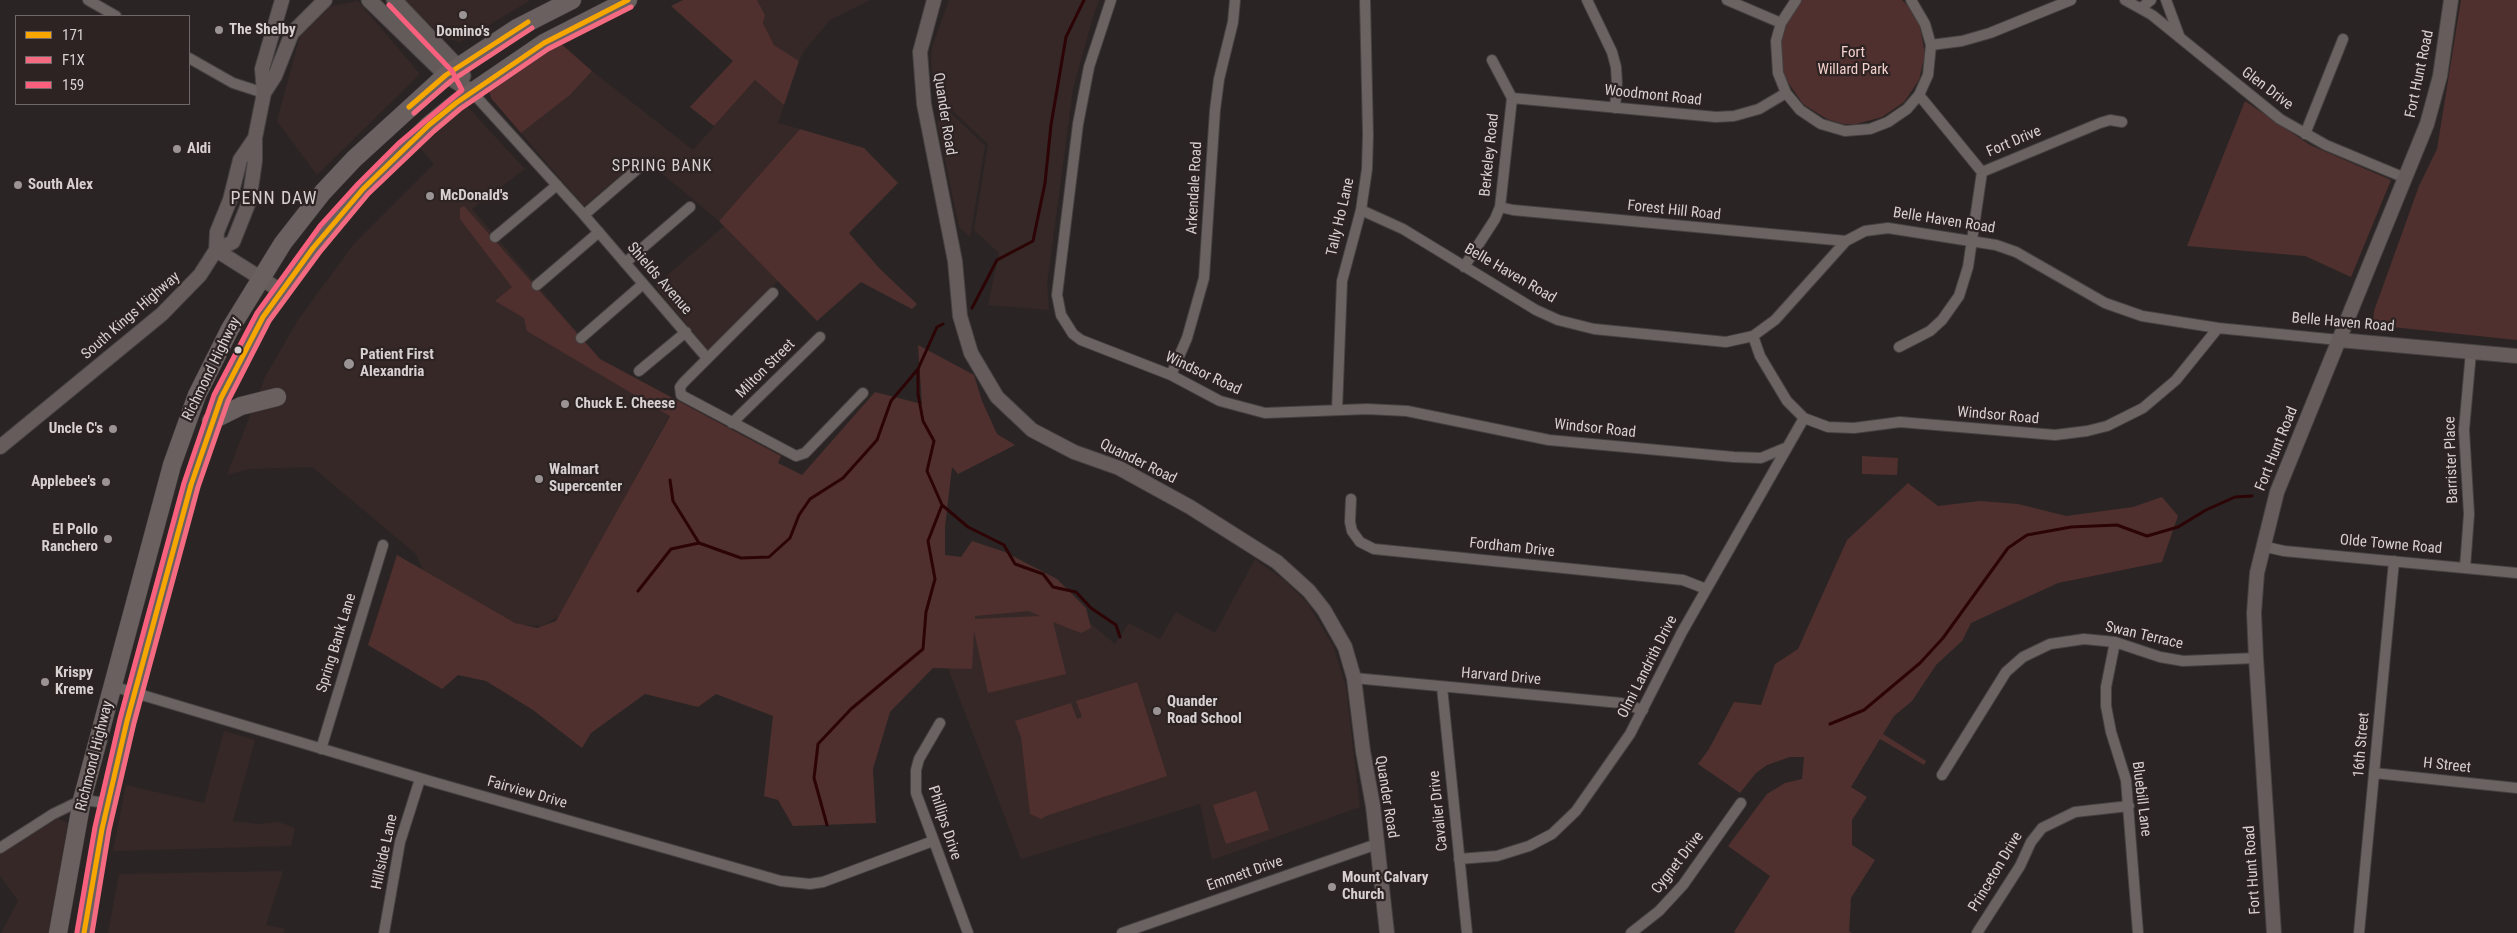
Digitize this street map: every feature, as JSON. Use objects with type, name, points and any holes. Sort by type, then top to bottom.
[{"type":"highway","name":"Richmond Highway","points":[[58,933],[82,800],[112,686],[182,432],[206,374],[261,277],[313,205],[354,159],[452,71],[517,28],[572,0]]},
{"type":"highway","name":"Richmond Highway","points":[[84,933],[108,803],[134,694],[191,485],[211,422],[240,359],[281,291],[313,248],[362,189],[430,124],[472,92],[544,44],[628,0]]},
{"type":"highway","points":[[211,422],[247,403],[277,397]]},
{"type":"main road","points":[[216,250],[233,242],[240,227],[252,184],[255,138],[264,93],[262,69],[282,0]]},
{"type":"main road","points":[[264,93],[276,76],[292,33],[325,0]]},
{"type":"main road","points":[[369,0],[452,71]]},
{"type":"main road","points":[[394,0],[452,71],[472,92]]},
{"type":"main road","name":"Quander Road","points":[[934,0],[920,52],[924,104],[955,261],[960,316],[971,353],[981,372],[1005,406],[1032,430],[1055,443],[1100,460],[1152,485],[1206,517],[1288,570],[1309,591],[1331,621],[1345,647],[1354,678],[1377,844],[1387,933]]},
{"type":"main road","name":"Fort Hunt Road","points":[[2274,933],[2256,658],[2255,586],[2262,546],[2277,492],[2405,178],[2434,100],[2446,42],[2450,0]]},
{"type":"main road","points":[[216,250],[281,291]]},
{"type":"main road","name":"South Kings Highway","points":[[0,447],[162,314],[191,286],[216,250]]},
{"type":"main road","name":"Belle Haven Road","points":[[2339,340],[2517,356]]},
{"type":"street","points":[[88,0],[114,15]]},
{"type":"street","name":"Windsor Road","points":[[1111,0],[1089,67],[1078,124],[1057,295],[1058,306],[1067,325],[1081,340],[1171,375],[1220,401],[1250,410],[1281,414],[1337,410],[1407,411],[1549,440],[1734,458],[1761,458],[1785,448]]},
{"type":"street","name":"Arkendale Road","points":[[1171,375],[1187,338],[1204,278],[1215,110],[1233,22],[1235,0]]},
{"type":"street","name":"Tally Ho Lane","points":[[1337,410],[1342,281],[1361,210],[1367,169],[1365,0]]},
{"type":"street","points":[[1587,0],[1612,52],[1616,67],[1615,108]]},
{"type":"street","points":[[1727,0],[1781,22]]},
{"type":"street","points":[[1796,0],[1781,22],[1776,41],[1775,59],[1778,74],[1786,93],[1796,106],[1812,119],[1845,131],[1870,129],[1888,122],[1907,109],[1919,96],[1928,75],[1931,45],[1925,24],[1911,0]]},
{"type":"street","points":[[1931,45],[1962,41],[1990,33],[2071,0]]},
{"type":"street","name":"Glen Drive","points":[[2125,0],[2141,8],[2181,38],[2254,100],[2305,134],[2337,150],[2405,178]]},
{"type":"street","points":[[2141,8],[2151,0]]},
{"type":"street","points":[[2166,0],[2181,38]]},
{"type":"street","points":[[2305,134],[2343,39]]},
{"type":"street","points":[[190,59],[233,83],[264,93]]},
{"type":"street","points":[[1492,60],[1512,98]]},
{"type":"street","name":"Shields Avenue","points":[[472,92],[584,215],[707,358]]},
{"type":"street","name":"Woodmont Road","points":[[1512,98],[1704,117],[1734,116],[1759,109],[1786,93]]},
{"type":"street","name":"Fort Drive","points":[[1919,96],[1982,172],[2100,123],[2110,120],[2122,122]]},
{"type":"street","name":"Berkeley Road","points":[[1464,267],[1495,219],[1500,207],[1512,98]]},
{"type":"street","points":[[584,215],[642,165]]},
{"type":"street","points":[[1899,347],[1930,331],[1952,308],[1965,280],[1982,172]]},
{"type":"street","points":[[495,237],[557,185]]},
{"type":"street","points":[[625,263],[690,207]]},
{"type":"street","name":"Forest Hill Road","points":[[1500,207],[1532,212],[1846,241]]},
{"type":"street","name":"Belle Haven Road","points":[[1361,210],[1403,229],[1536,310],[1579,326],[1726,342],[1753,336],[1775,320],[1846,241],[1865,232],[1888,228],[1996,245],[2016,252],[2087,294],[2121,310],[2160,321],[2339,340]]},
{"type":"street","points":[[538,285],[599,232]]},
{"type":"street","points":[[581,338],[643,284]]},
{"type":"street","points":[[773,293],[680,387],[681,395],[790,454],[801,456],[863,393]]},
{"type":"street","name":"Windsor Road","points":[[1753,336],[1772,377],[1787,401],[1804,418],[1828,427],[1842,429],[1900,422],[2044,435],[2088,431],[2126,417],[2160,395],[2192,361],[2218,328]]},
{"type":"street","points":[[639,371],[686,332]]},
{"type":"street","name":"Milton Street","points":[[732,423],[820,336]]},
{"type":"street","name":"Barrister Place","points":[[2465,568],[2469,514],[2464,430],[2471,352]]},
{"type":"street","name":"Olmi Landrith Drive","points":[[1459,860],[1516,851],[1538,842],[1560,828],[1576,812],[1604,774],[1643,710],[1706,589],[1785,448],[1804,418]]},
{"type":"street","name":"Fordham Drive","points":[[1351,499],[1350,522],[1352,531],[1360,542],[1374,549],[1684,580],[1706,589]]},
{"type":"street","name":"Spring Bank Lane","points":[[321,749],[383,545]]},
{"type":"street","name":"Olde Towne Road","points":[[2262,546],[2284,551],[2517,573]]},
{"type":"street","name":"16th Street","points":[[2360,933],[2394,560]]},
{"type":"street","name":"Swan Terrace","points":[[1942,775],[1999,682],[2018,661],[2034,651],[2064,641],[2084,639],[2115,642],[2175,660],[2256,658]]},
{"type":"street","name":"Bluebill Lane","points":[[2115,642],[2106,687],[2106,706],[2111,732],[2126,780],[2138,933]]},
{"type":"street","name":"Harvard Drive","points":[[1354,678],[1621,703],[1643,710]]},
{"type":"street","name":"Fairview Drive","points":[[112,686],[420,779],[792,883],[810,884],[823,882],[933,841]]},
{"type":"street","name":"Cavalier Drive","points":[[1442,687],[1466,933]]},
{"type":"street","name":"Phillips Drive","points":[[940,724],[921,753],[915,782],[916,792],[968,933]]},
{"type":"street","name":"H Street","points":[[2374,773],[2517,788]]},
{"type":"street","name":"Hillside Lane","points":[[384,933],[402,834],[420,779]]},
{"type":"street","points":[[0,848],[53,814],[82,800],[108,803]]},
{"type":"street","name":"Cygnet Drive","points":[[1631,933],[1659,911],[1683,885],[1741,803]]},
{"type":"street","name":"Princeton Drive","points":[[1977,933],[2020,866],[2031,842],[2042,828],[2075,812],[2129,806]]},
{"type":"street","name":"Emmett Drive","points":[[1122,933],[1377,844]]},
{"type":"shaded area","points":[[404,0],[531,0],[460,42],[444,38]]},
{"type":"shaded area","points":[[757,0],[870,0],[830,20],[804,51],[799,61],[774,45],[763,23],[765,15]]},
{"type":"shaded area","points":[[949,0],[1099,0],[1073,89],[1047,284],[1049,310],[988,305],[999,253],[974,230],[988,144],[952,110],[950,112],[985,146],[970,237],[959,227],[937,122],[939,120],[931,65],[932,47]]},
{"type":"shaded area","points":[[358,1],[420,74],[317,175],[277,121],[300,36],[331,6]]},
{"type":"shaded area","points":[[592,71],[693,150],[755,80],[784,105],[778,123],[800,129],[719,221],[642,157],[584,206],[521,133],[570,95]]},
{"type":"shaded area","points":[[467,106],[525,169],[472,209],[604,364],[676,403],[570,599],[558,617],[542,626],[519,625],[432,579],[424,572],[416,554],[312,467],[249,469],[227,475],[265,377],[298,320],[353,245],[434,164],[415,142]]},
{"type":"shaded area","points":[[724,226],[778,281],[709,351],[655,286]]},
{"type":"shaded area","name":"Quander Road School","points":[[1255,559],[1285,581],[1308,604],[1333,646],[1346,687],[1360,807],[1212,860],[1200,804],[1021,859],[931,624],[1022,566],[1115,644],[1129,623],[1160,639],[1176,612],[1215,633]]},
{"type":"shaded area","points":[[224,731],[255,740],[233,821],[258,824],[279,822],[295,828],[291,846],[113,851],[126,785],[204,803]]},
{"type":"shaded area","points":[[58,818],[68,823],[49,933],[1,933],[18,901],[0,876],[0,853]]},
{"type":"shaded area","points":[[283,871],[266,925],[285,929],[284,933],[108,933],[119,874]]},
{"type":"green space","points":[[683,0],[757,0],[765,15],[763,23],[774,45],[799,61],[784,105],[755,80],[714,126],[690,107],[733,61],[671,6]]},
{"type":"green space","name":"Fort Willard Park","points":[[1802,0],[1902,0],[1906,4],[1915,15],[1920,27],[1925,54],[1919,80],[1904,102],[1882,117],[1856,124],[1843,124],[1827,119],[1803,104],[1785,78],[1780,48],[1787,19]]},
{"type":"green space","points":[[2461,0],[2517,0],[2517,340],[2373,325],[2374,311],[2419,186],[2437,149]]},
{"type":"green space","points":[[559,42],[592,71],[570,95],[521,133],[491,98],[489,90]]},
{"type":"green space","points":[[2245,101],[2310,145],[2391,180],[2351,277],[2305,256],[2187,246]]},
{"type":"green space","points":[[800,129],[864,148],[898,183],[849,233],[879,268],[917,304],[912,309],[861,282],[817,321],[719,221]]},
{"type":"green space","points":[[464,206],[600,359],[781,456],[778,463],[802,475],[875,392],[922,404],[918,345],[974,375],[982,401],[997,434],[1015,445],[958,474],[952,467],[945,527],[945,555],[961,557],[972,541],[1005,552],[1057,579],[1086,608],[1091,628],[1081,633],[1053,622],[1066,674],[988,693],[974,631],[972,669],[933,668],[890,712],[873,769],[876,823],[793,826],[778,800],[764,796],[773,716],[716,694],[698,707],[645,694],[591,733],[582,748],[533,710],[486,681],[458,675],[442,689],[368,645],[397,555],[515,623],[537,628],[556,621],[670,416],[527,331],[524,318],[495,301],[512,287],[460,219],[460,208]],"holes":[[[1029,611],[1040,616],[975,619],[975,616]]]},
{"type":"green space","points":[[1862,456],[1898,458],[1897,475],[1862,474]]},
{"type":"green space","points":[[1908,483],[1938,506],[1980,501],[2018,504],[2066,516],[2133,507],[2162,497],[2178,516],[2162,562],[2058,583],[1971,623],[1962,641],[1936,665],[1912,701],[1894,716],[1883,734],[1926,761],[1924,765],[1880,739],[1851,787],[1867,797],[1852,820],[1852,845],[1875,860],[1851,898],[1849,931],[1852,933],[1736,933],[1734,932],[1770,876],[1728,846],[1767,794],[1785,783],[1802,779],[1804,757],[1790,757],[1767,765],[1756,773],[1740,793],[1698,764],[1709,749],[1734,702],[1761,705],[1775,664],[1798,649],[1847,540]]},
{"type":"green space","points":[[1137,682],[1167,776],[1041,819],[1030,814],[1021,737],[1015,721],[1071,703],[1077,719],[1082,717],[1076,701]]},
{"type":"green space","points":[[1256,791],[1269,830],[1226,844],[1213,805]]},
{"type":"waterway","points":[[972,308],[997,260],[1033,241],[1045,183],[1051,125],[1066,37],[1084,0]]},
{"type":"waterway","points":[[827,825],[814,778],[818,744],[851,709],[923,649],[926,612],[935,579],[928,541],[942,505],[927,471],[934,441],[923,421],[918,394],[918,369],[937,327],[943,324]]},
{"type":"waterway","points":[[670,480],[673,501],[699,543],[741,558],[769,557],[790,538],[799,515],[810,499],[843,478],[877,440],[891,401],[918,369]]},
{"type":"waterway","points":[[1830,724],[1864,710],[1920,663],[1943,638],[2008,548],[2027,535],[2071,527],[2117,525],[2147,536],[2178,527],[2206,510],[2235,497],[2252,496]]},
{"type":"waterway","points":[[942,505],[968,527],[1004,545],[1015,564],[1043,574],[1053,587],[1076,592],[1091,608],[1116,625],[1120,637]]},
{"type":"waterway","points":[[638,591],[671,549],[699,543]]},
{"type":"transit line","name":"171","points":[[84,933],[102,829],[127,721],[191,485],[221,398],[263,317],[313,248],[363,189],[429,125],[456,103],[544,43],[628,0]]},
{"type":"transit line","name":"159","points":[[77,932],[95,827],[120,719],[184,483],[214,395],[257,313],[320,226],[398,144],[462,90],[452,71],[389,5]]},
{"type":"transit line","name":"F1X","points":[[92,933],[109,830],[134,723],[198,487],[228,401],[269,321],[319,253],[368,194],[434,131],[460,109],[548,49],[631,7]]},
{"type":"transit line","name":"171","points":[[409,107],[446,75],[528,22]]},
{"type":"transit line","name":"F1X","points":[[414,113],[451,81],[532,28]]},
{"type":"place","name":"Domino's","points":[[463,15]]},
{"type":"place","name":"The Shelby","points":[[219,30]]},
{"type":"place","name":"Aldi","points":[[177,149]]},
{"type":"place","name":"South Alex","points":[[18,185]]},
{"type":"place","name":"McDonald's","points":[[430,196]]},
{"type":"place","name":"Patient First Alexandria","points":[[349,364]]},
{"type":"place","name":"Chuck E. Cheese","points":[[565,404]]},
{"type":"place","name":"Uncle C's","points":[[113,429]]},
{"type":"place","name":"Walmart Supercenter","points":[[539,479]]},
{"type":"place","name":"Applebee's","points":[[106,482]]},
{"type":"place","name":"El Pollo Ranchero","points":[[108,539]]},
{"type":"place","name":"Krispy Kreme","points":[[45,682]]},
{"type":"place","name":"Quander Road School","points":[[1157,711]]},
{"type":"place","name":"Mount Calvary Church","points":[[1332,887]]},
{"type":"district","name":"SPRING BANK","points":[[662,167]]},
{"type":"district","name":"PENN DAW","points":[[274,199]]}]
